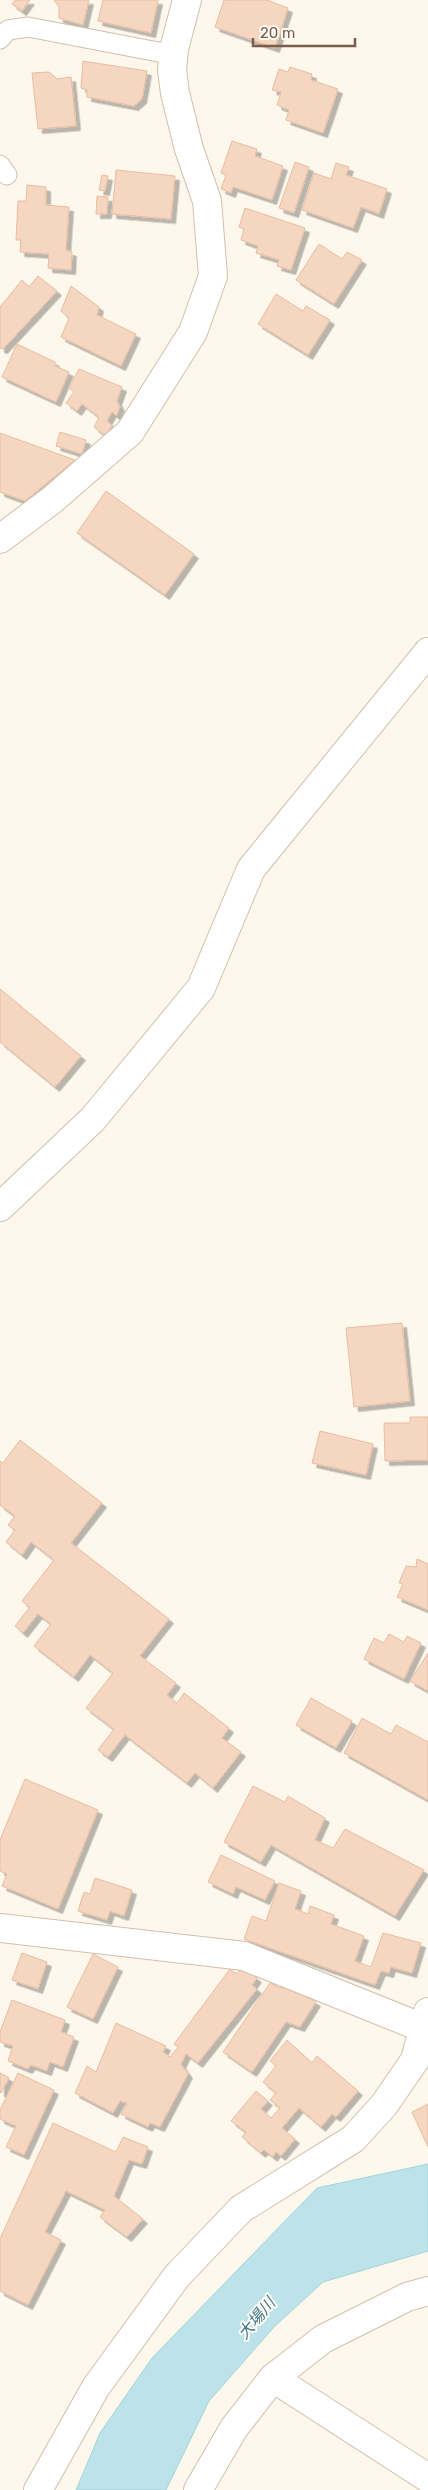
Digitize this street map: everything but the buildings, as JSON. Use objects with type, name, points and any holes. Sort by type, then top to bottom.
[{"type":"street","points":[[0,539],[52,500],[130,432],[193,332],[213,276],[207,201],[189,150],[175,93],[172,70],[187,0]]},
{"type":"street","points":[[0,1207],[93,1119],[201,988],[251,869],[428,652]]},
{"type":"street","points":[[0,1928],[244,1956],[426,2020],[415,2060],[384,2104],[353,2138],[241,2209],[177,2276],[96,2387],[38,2490]]},
{"type":"street","points":[[198,2490],[234,2428],[273,2378],[323,2339],[407,2297],[428,2291]]},
{"type":"street","points":[[273,2378],[428,2478]]},
{"type":"lane","points":[[0,39],[8,30],[28,27],[174,55]]},
{"type":"water","name":"大場川","points":[[428,2164],[428,2251],[323,2282],[274,2327],[209,2401],[166,2490],[76,2490],[100,2433],[152,2358],[317,2188]]}]
